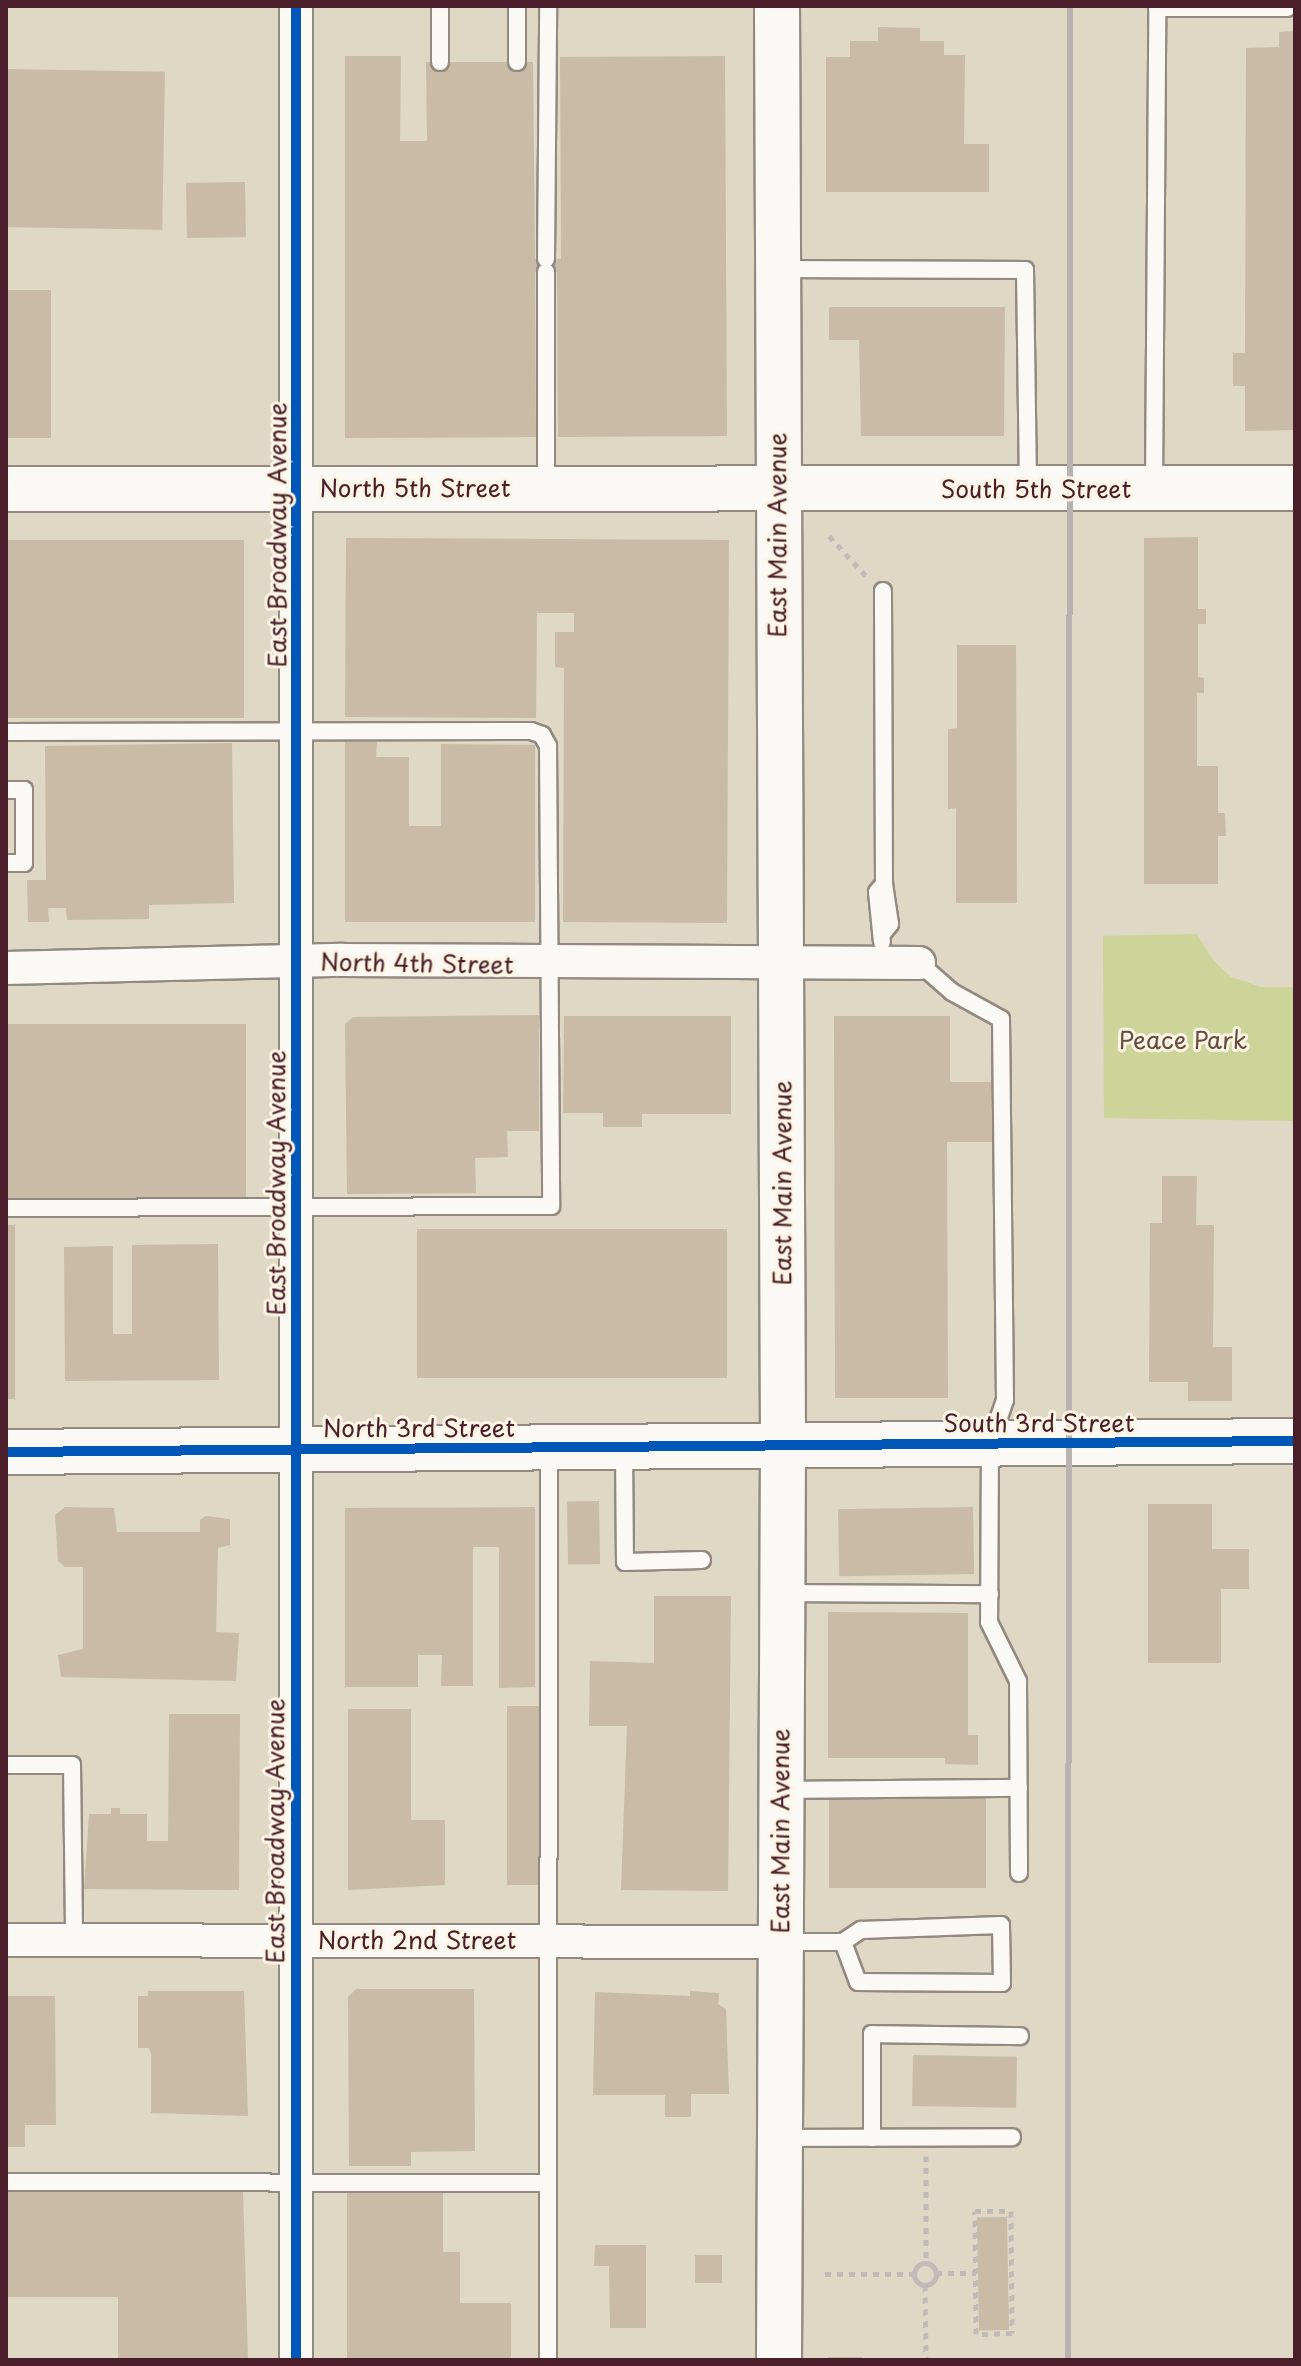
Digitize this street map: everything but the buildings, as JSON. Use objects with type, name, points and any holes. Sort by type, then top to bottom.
[{"type":"street","name":"East Broadway Avenue","points":[[296,6],[296,2360]]},
{"type":"street","name":"East Main Avenue","points":[[777,6],[783,1445],[779,2360]]},
{"type":"street","name":"South 5th Street","points":[[777,489],[1295,488]]},
{"type":"street","name":"North 5th Street","points":[[6,489],[777,489]]},
{"type":"street","name":"North 4th Street","points":[[6,968],[298,962],[781,964],[882,949],[919,963]]},
{"type":"street","name":"South 3rd Street","points":[[783,1445],[1295,1441]]},
{"type":"street","name":"North 3rd Street","points":[[6,1452],[783,1445]]},
{"type":"street","name":"North 2nd Street","points":[[6,1940],[779,1942]]},
{"type":"lane","points":[[440,6],[440,62]]},
{"type":"lane","points":[[517,6],[517,62]]},
{"type":"lane","points":[[546,488],[548,6]]},
{"type":"lane","points":[[1154,489],[1157,7],[1289,8]]},
{"type":"lane","points":[[777,269],[1025,270],[1028,489]]},
{"type":"lane","points":[[882,949],[877,925],[877,892],[884,884],[883,591]]},
{"type":"lane","points":[[6,732],[531,731],[542,735],[548,746],[551,965],[551,1206],[6,1208]]},
{"type":"lane","points":[[6,790],[24,790],[24,863],[6,863]]},
{"type":"lane","points":[[919,963],[952,992],[1001,1019],[1005,1400],[990,1443],[989,1622],[1018,1681],[1019,1873]]},
{"type":"lane","points":[[624,1447],[625,1562],[702,1560]]},
{"type":"lane","points":[[548,2360],[549,1448]]},
{"type":"lane","points":[[782,1593],[990,1594]]},
{"type":"lane","points":[[6,1765],[72,1765],[74,1940]]},
{"type":"lane","points":[[780,1790],[1019,1788]]},
{"type":"lane","points":[[779,1942],[843,1942],[861,1930],[1001,1925],[1002,1983],[858,1982],[843,1942]]},
{"type":"lane","points":[[872,2138],[872,2034],[1020,2036]]},
{"type":"lane","points":[[779,2138],[1012,2137]]},
{"type":"lane","points":[[6,2182],[548,2183]]},
{"type":"path","points":[[829,536],[883,591]]},
{"type":"path","points":[[926,2156],[926,2263],[936,2273],[976,2273]]},
{"type":"path","points":[[975,2211],[1011,2211],[1012,2333],[976,2334],[976,2273],[975,2211]]},
{"type":"path","points":[[825,2274],[914,2274],[926,2263]]},
{"type":"path","points":[[926,2360],[925,2285],[936,2273]]},
{"type":"path","points":[[914,2274],[925,2285]]},
{"type":"green space","name":"Peace Park","points":[[1197,934],[1212,959],[1231,977],[1261,987],[1295,987],[1295,1121],[1104,1118],[1103,936]]},
{"type":"railway","points":[[1068,2360],[1070,6]]},
{"type":"cycle path","points":[[296,6],[296,2360]]},
{"type":"cycle path","points":[[6,1452],[1295,1441]]}]
